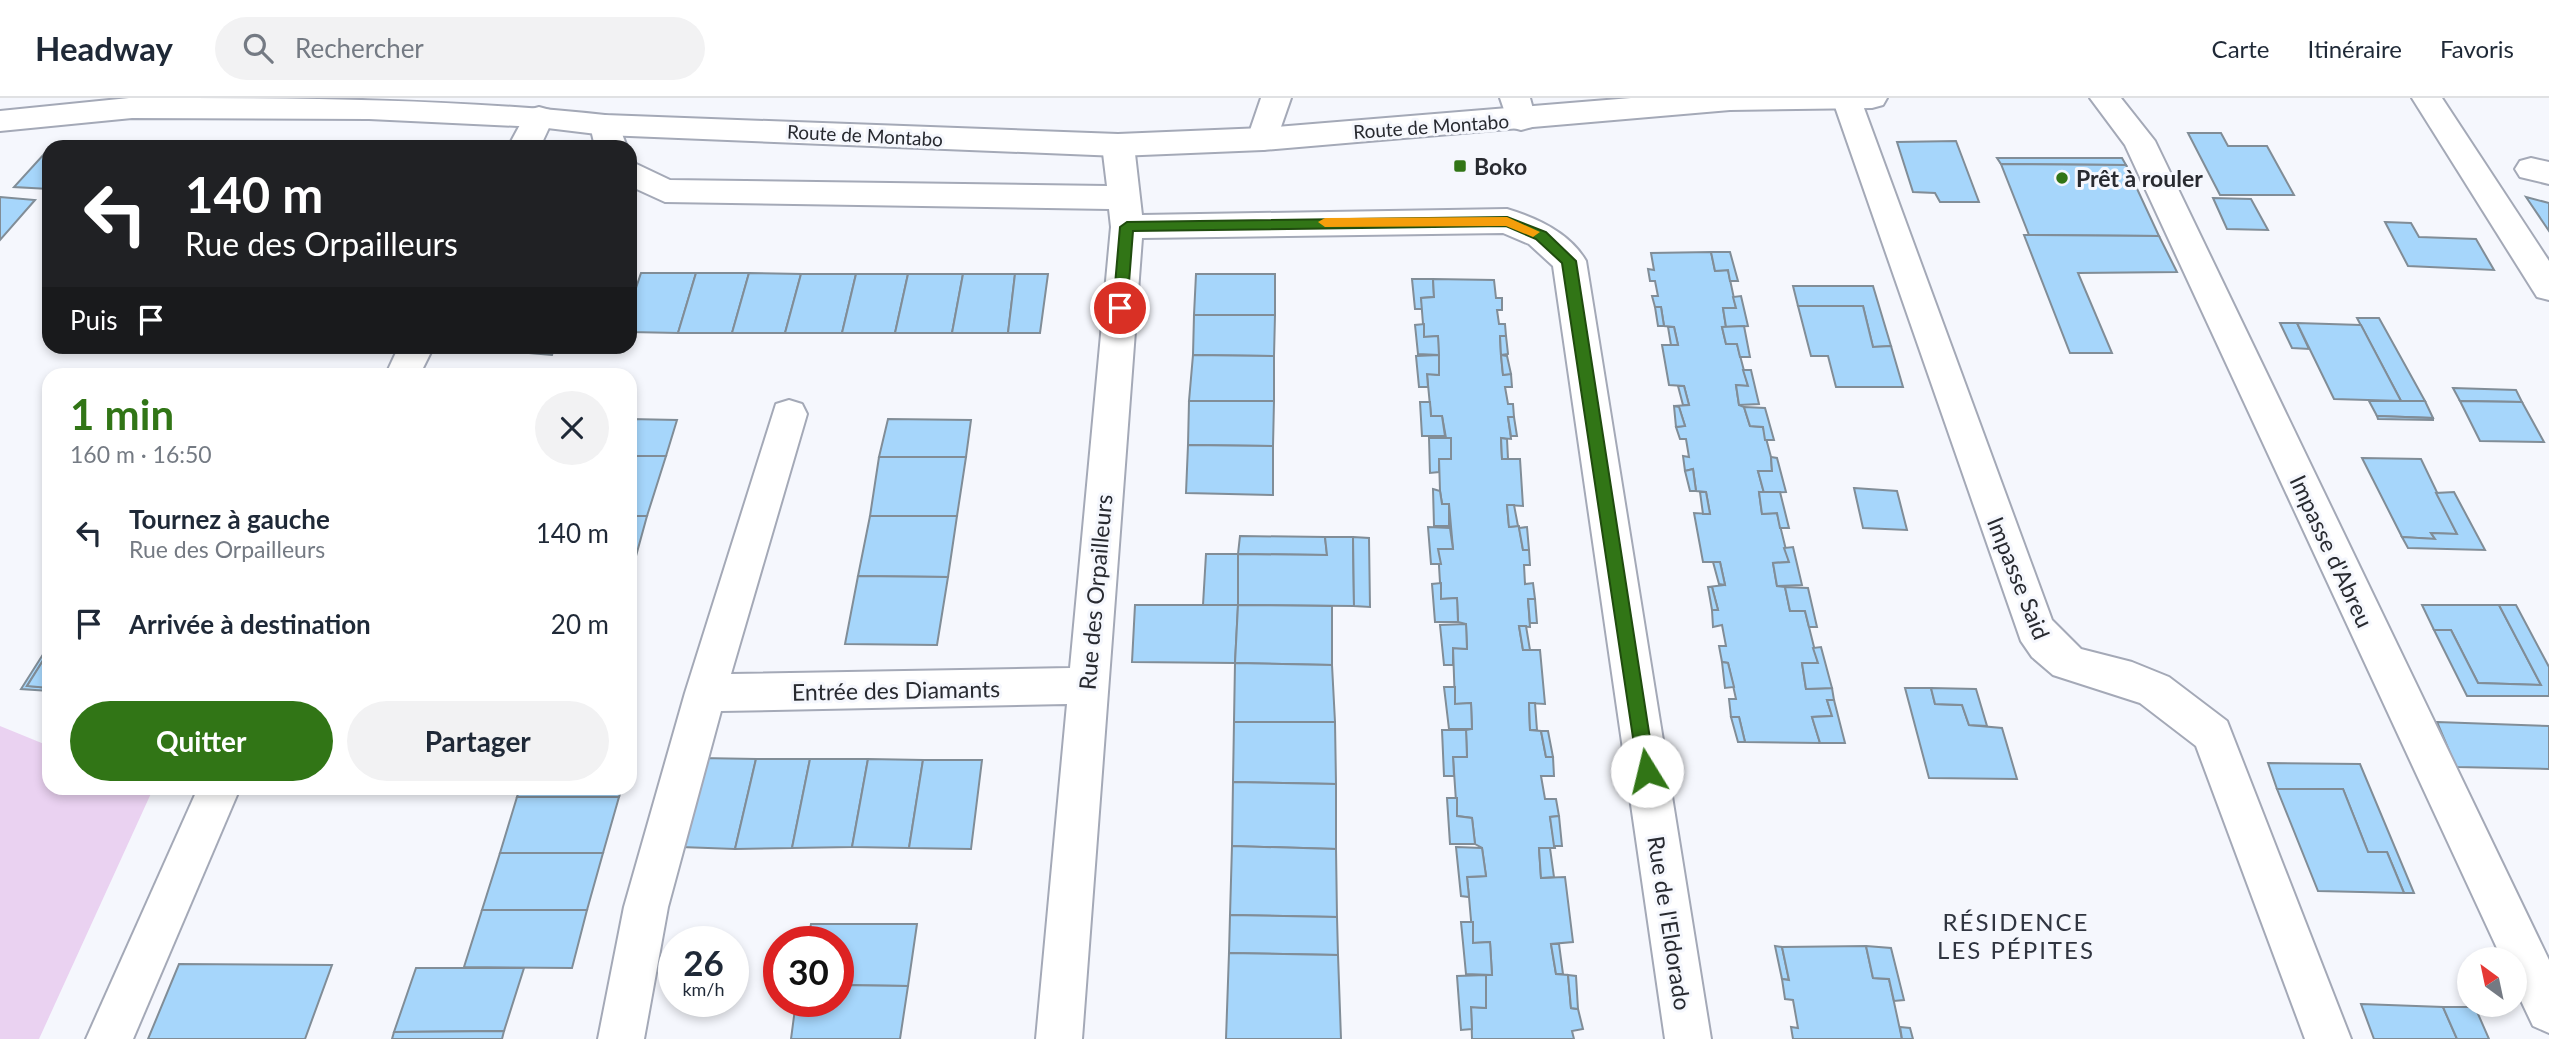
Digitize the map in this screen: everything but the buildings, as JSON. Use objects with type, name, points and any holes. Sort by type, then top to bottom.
[{"type":"street","points":[[1263,139],[1276,98]]},
{"type":"street","name":"Impasse d'Abreu","points":[[2105,98],[2139,141],[2549,1010]]},
{"type":"street","points":[[2427,98],[2549,288]]},
{"type":"street","name":"Route de Montabo","points":[[0,121],[132,108],[374,103],[539,117],[608,136],[1118,145],[1263,139],[1518,109],[1736,99],[1859,99]]},
{"type":"street","name":"Impasse Said","points":[[1859,99],[2035,629],[2049,650],[2075,668],[2130,679],[2172,698],[2212,734],[2328,1039]]},
{"type":"street","points":[[528,140],[539,117]]},
{"type":"street","name":"Rue des Orpailleurs","points":[[1059,1039],[1125,212],[1118,145]]},
{"type":"street","name":"Rue de l'Eldorado","points":[[637,176],[664,191],[1125,212],[1507,221],[1541,236],[1569,261],[1688,1039]]},
{"type":"street","points":[[621,1039],[646,907],[705,693],[789,414]]},
{"type":"street","name":"Entrée des Diamants","points":[[705,693],[1087,686]]},
{"type":"street","points":[[109,1039],[216,795]]},
{"type":"shaded area","points":[[0,726],[42,743],[42,795],[150,795],[39,1039],[0,1039]]},
{"type":"slow traffic","points":[[1325,222],[1507,221],[1533,232]]},
{"type":"place","name":"Boko","points":[[1460,166]]},
{"type":"place","name":"Prêt à rouler","points":[[2062,178]]},
{"type":"district","name":"RÉSIDENCE LES PÉPITES","points":[[2016,935]]},
{"type":"route","points":[[1120,308],[1127,227],[1507,221],[1541,236],[1569,261],[1647,771]]}]
